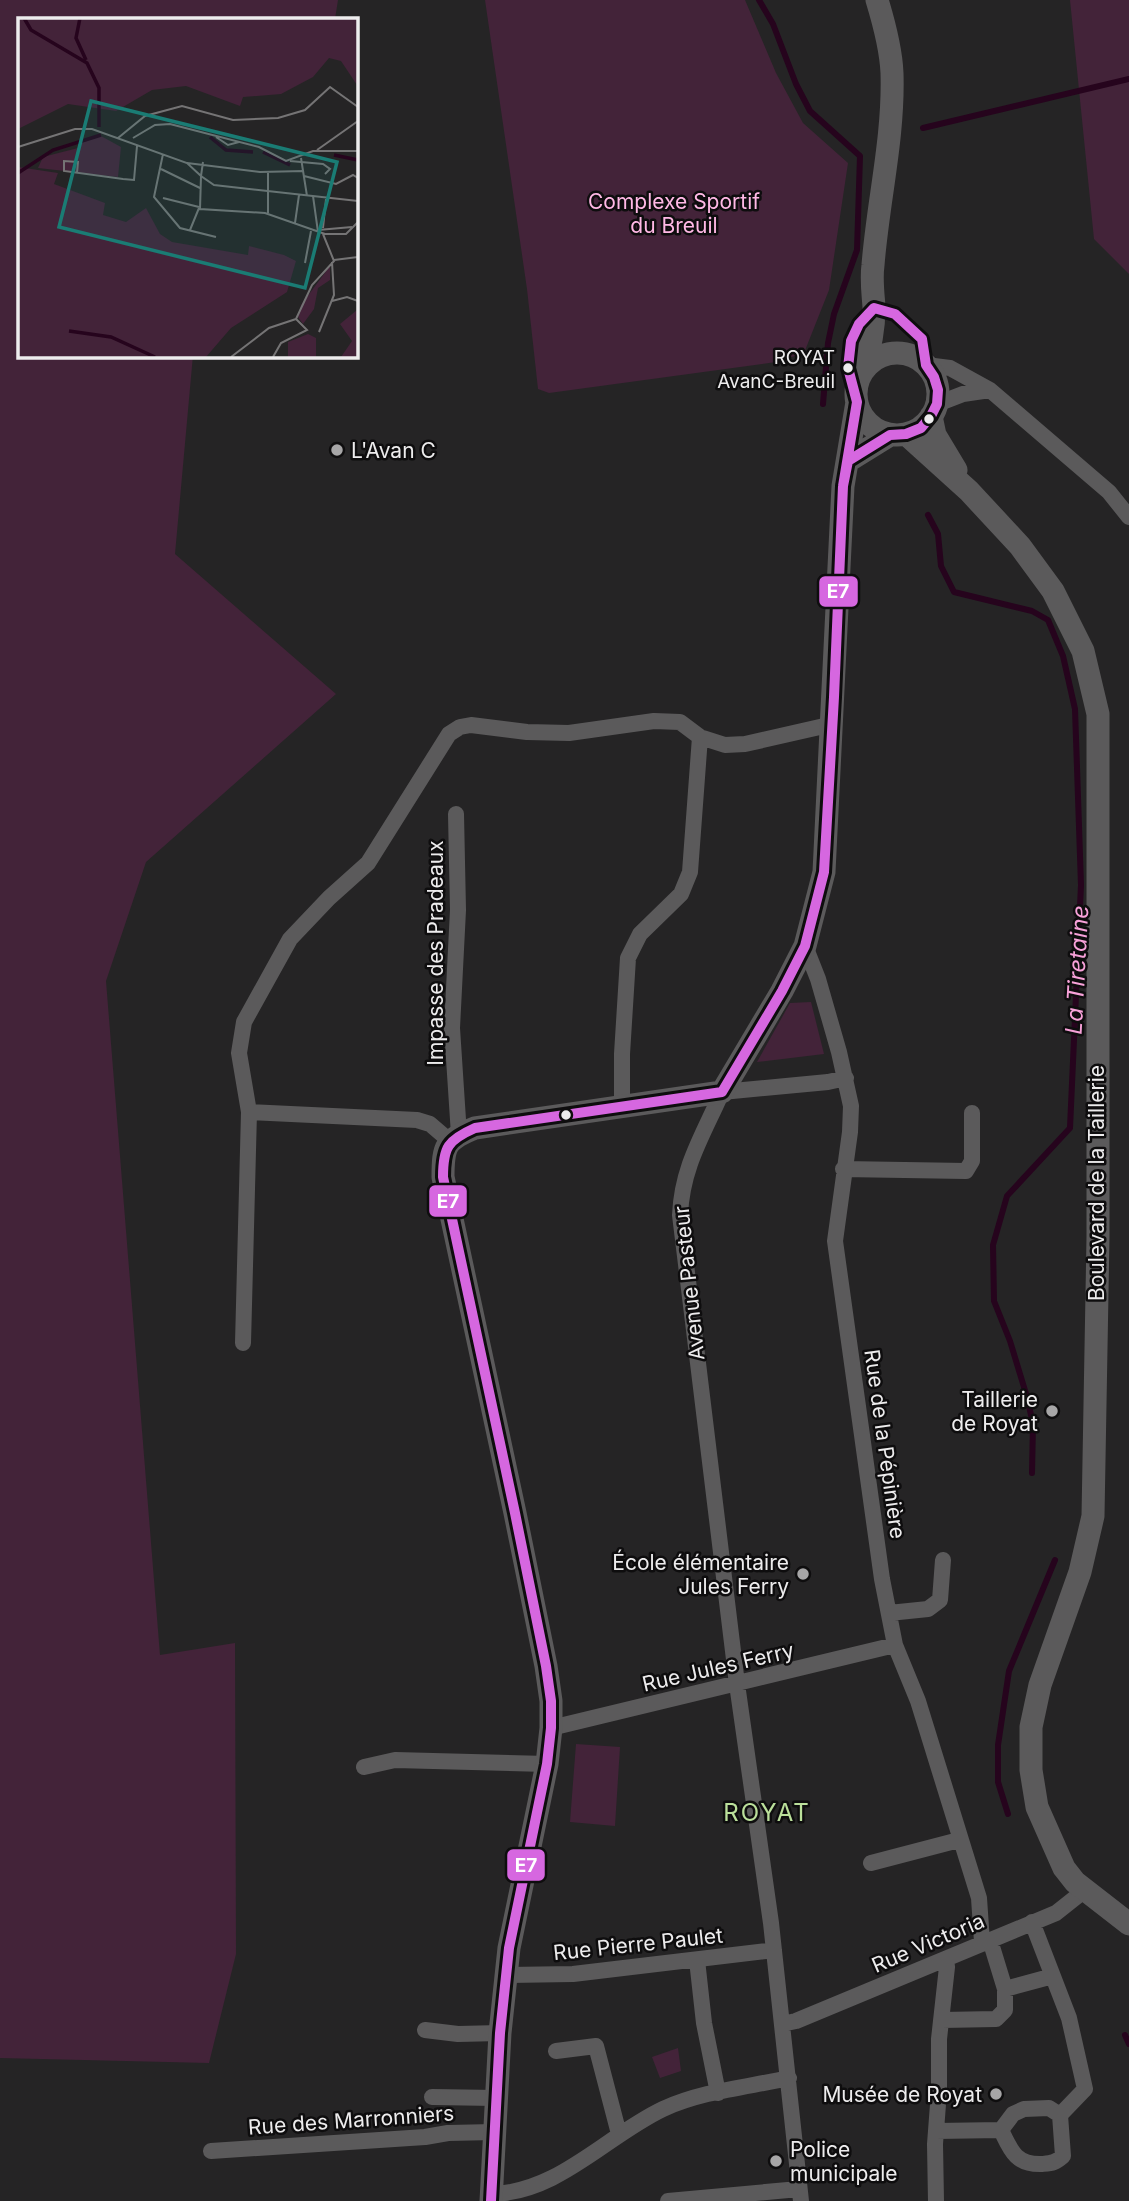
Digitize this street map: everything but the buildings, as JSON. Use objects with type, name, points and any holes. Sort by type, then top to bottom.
[{"type":"main road","points":[[877,0],[892,72],[889,146],[873,264],[871,347],[856,386],[857,402],[863,417],[874,429],[898,434]]},
{"type":"main road","points":[[874,308],[888,335],[902,353]]},
{"type":"main road","points":[[848,461],[898,434],[921,428],[934,410],[938,390],[926,365],[916,357],[902,353],[887,354],[874,360],[863,370]]},
{"type":"main road","name":"Avenue Pasteur","points":[[722,1092],[805,946],[824,872],[841,520],[857,402]]},
{"type":"main road","name":"Boulevard de la Taillerie","points":[[934,410],[935,435],[969,491]]},
{"type":"main road","name":"Boulevard de la Taillerie","points":[[898,434],[969,491],[1020,546],[1053,591],[1083,651],[1098,714],[1097,1237],[1093,1516],[1080,1572],[1040,1685],[1031,1727],[1031,1770],[1037,1807],[1064,1868],[1075,1882],[1129,1924]]},
{"type":"main road","points":[[491,2197],[500,2033],[509,1948],[547,1763],[551,1701],[443,1177],[443,1154],[455,1138],[475,1128],[722,1092]]},
{"type":"street","points":[[926,365],[950,368],[990,390],[1109,492],[1129,517]]},
{"type":"street","points":[[934,410],[963,394],[990,390]]},
{"type":"street","points":[[243,1343],[248,1112],[239,1053],[244,1022],[290,939],[329,898],[368,863],[449,734],[460,727],[471,725],[527,732],[569,733],[654,720],[680,722],[700,737],[725,745],[745,744],[833,724]]},
{"type":"street","points":[[622,1107],[622,1054],[628,958],[640,934],[681,894],[691,872],[700,737]]},
{"type":"street","name":"Impasse des Pradeaux","points":[[455,1138],[452,1028],[458,910],[456,814]]},
{"type":"street","name":"Rue de la Pépinière","points":[[805,946],[818,979],[846,1078],[851,1106],[835,1241],[882,1579],[895,1645],[918,1701],[979,1898],[986,1941],[1005,1989]]},
{"type":"street","points":[[722,1092],[846,1078]]},
{"type":"street","name":"Avenue Pasteur","points":[[722,1092],[689,1163],[681,1191],[680,1214],[737,1684],[771,1923],[800,2195]]},
{"type":"street","points":[[248,1112],[417,1121],[430,1124],[455,1138]]},
{"type":"street","points":[[843,1169],[966,1171],[972,1161],[972,1113]]},
{"type":"street","points":[[889,1613],[928,1609],[940,1600],[943,1560]]},
{"type":"street","name":"Rue Jules Ferry","points":[[551,1728],[895,1645]]},
{"type":"street","points":[[364,1767],[395,1760],[547,1763]]},
{"type":"street","points":[[871,1863],[959,1839]]},
{"type":"street","name":"Rue Victoria","points":[[782,2024],[796,2021],[1056,1913],[1085,1890]]},
{"type":"street","points":[[1001,2130],[1009,2148],[1017,2158],[1028,2165],[1055,2163],[1063,2156],[1060,2115],[1086,2089],[1069,2018],[1032,1922]]},
{"type":"street","name":"Rue Pierre Paulet","points":[[506,1975],[573,1974],[774,1950]]},
{"type":"street","points":[[936,2201],[939,2039],[946,1959]]},
{"type":"street","points":[[697,1960],[704,2023],[718,2093]]},
{"type":"street","points":[[942,2020],[996,2019],[1005,2010],[1005,1989],[1053,1976]]},
{"type":"street","points":[[425,2030],[458,2034],[500,2033]]},
{"type":"street","points":[[556,2051],[596,2046],[619,2134]]},
{"type":"street","points":[[491,2197],[508,2194],[523,2196],[664,2108],[789,2078]]},
{"type":"street","points":[[432,2097],[496,2098]]},
{"type":"street","points":[[1001,2130],[1013,2114],[1024,2109],[1049,2108],[1060,2115]]},
{"type":"street","points":[[936,2131],[1001,2130]]},
{"type":"street","name":"Rue des Marronniers","points":[[211,2151],[494,2132]]},
{"type":"street","points":[[668,2201],[800,2195]]},
{"type":"green space","points":[[0,0],[338,0],[335,18],[18,18],[18,357],[193,357],[175,554],[336,694],[146,862],[106,981],[160,1655],[235,1643],[236,1954],[209,2063],[0,2058]]},
{"type":"green space","name":"Complexe Sportif du Breuil","points":[[485,0],[745,0],[776,73],[803,123],[848,163],[829,290],[804,353],[776,362],[549,393],[538,389],[527,289]]},
{"type":"green space","points":[[1070,0],[1129,0],[1129,274],[1094,239]]},
{"type":"green space","points":[[811,1002],[824,1054],[757,1062],[790,1003]]},
{"type":"green space","points":[[576,1744],[620,1747],[615,1826],[570,1822]]},
{"type":"green space","points":[[678,2048],[681,2071],[660,2078],[652,2057]]},
{"type":"waterway","name":"La Tiretaine","points":[[759,0],[773,24],[796,84],[810,111],[860,156],[857,250],[834,314],[828,343],[823,404]]},
{"type":"waterway","points":[[923,128],[1129,79]]},
{"type":"waterway","name":"La Tiretaine","points":[[928,515],[938,534],[941,566],[954,592],[1032,611],[1048,620],[1063,656],[1075,709],[1081,885],[1070,1128],[1007,1196],[993,1245],[994,1301],[1010,1341],[1033,1424],[1032,1473]]},
{"type":"waterway","name":"La Tiretaine","points":[[1008,1814],[998,1782],[998,1745],[1009,1671],[1055,1560]]},
{"type":"waterway","name":"La Tiretaine","points":[[1125,2035],[1129,2044]]},
{"type":"transit line","name":"E7","points":[[874,308],[895,314],[922,339],[926,365],[938,390],[937,404],[921,428],[906,434],[890,435],[848,461],[843,486],[857,402],[848,368],[851,341],[859,324],[874,308]]},
{"type":"transit line","name":"E7","points":[[834,697],[843,486]]},
{"type":"transit line","name":"E7","points":[[834,697],[843,486]]},
{"type":"transit line","name":"E7","points":[[824,872],[834,697]]},
{"type":"transit line","name":"E7","points":[[824,872],[834,697]]},
{"type":"transit line","name":"E7","points":[[805,946],[824,872]]},
{"type":"transit line","name":"E7","points":[[805,946],[824,872]]},
{"type":"transit line","name":"E7","points":[[722,1092],[782,991],[805,946]]},
{"type":"transit line","name":"E7","points":[[491,2201],[500,2033],[509,1948],[547,1764],[551,1701],[515,1513],[443,1177],[444,1158],[453,1141],[475,1128],[722,1092]]},
{"type":"place","name":"ROYAT AvanC-Breuil","points":[[848,368]]},
{"type":"place","name":"L'Avan C","points":[[337,450]]},
{"type":"place","name":"Taillerie de Royat","points":[[1052,1411]]},
{"type":"place","name":"École élémentaire Jules Ferry","points":[[803,1574]]},
{"type":"place","name":"Musée de Royat","points":[[996,2094]]},
{"type":"place","name":"Police municipale","points":[[776,2161]]},
{"type":"district","name":"ROYAT","points":[[767,1812]]}]
